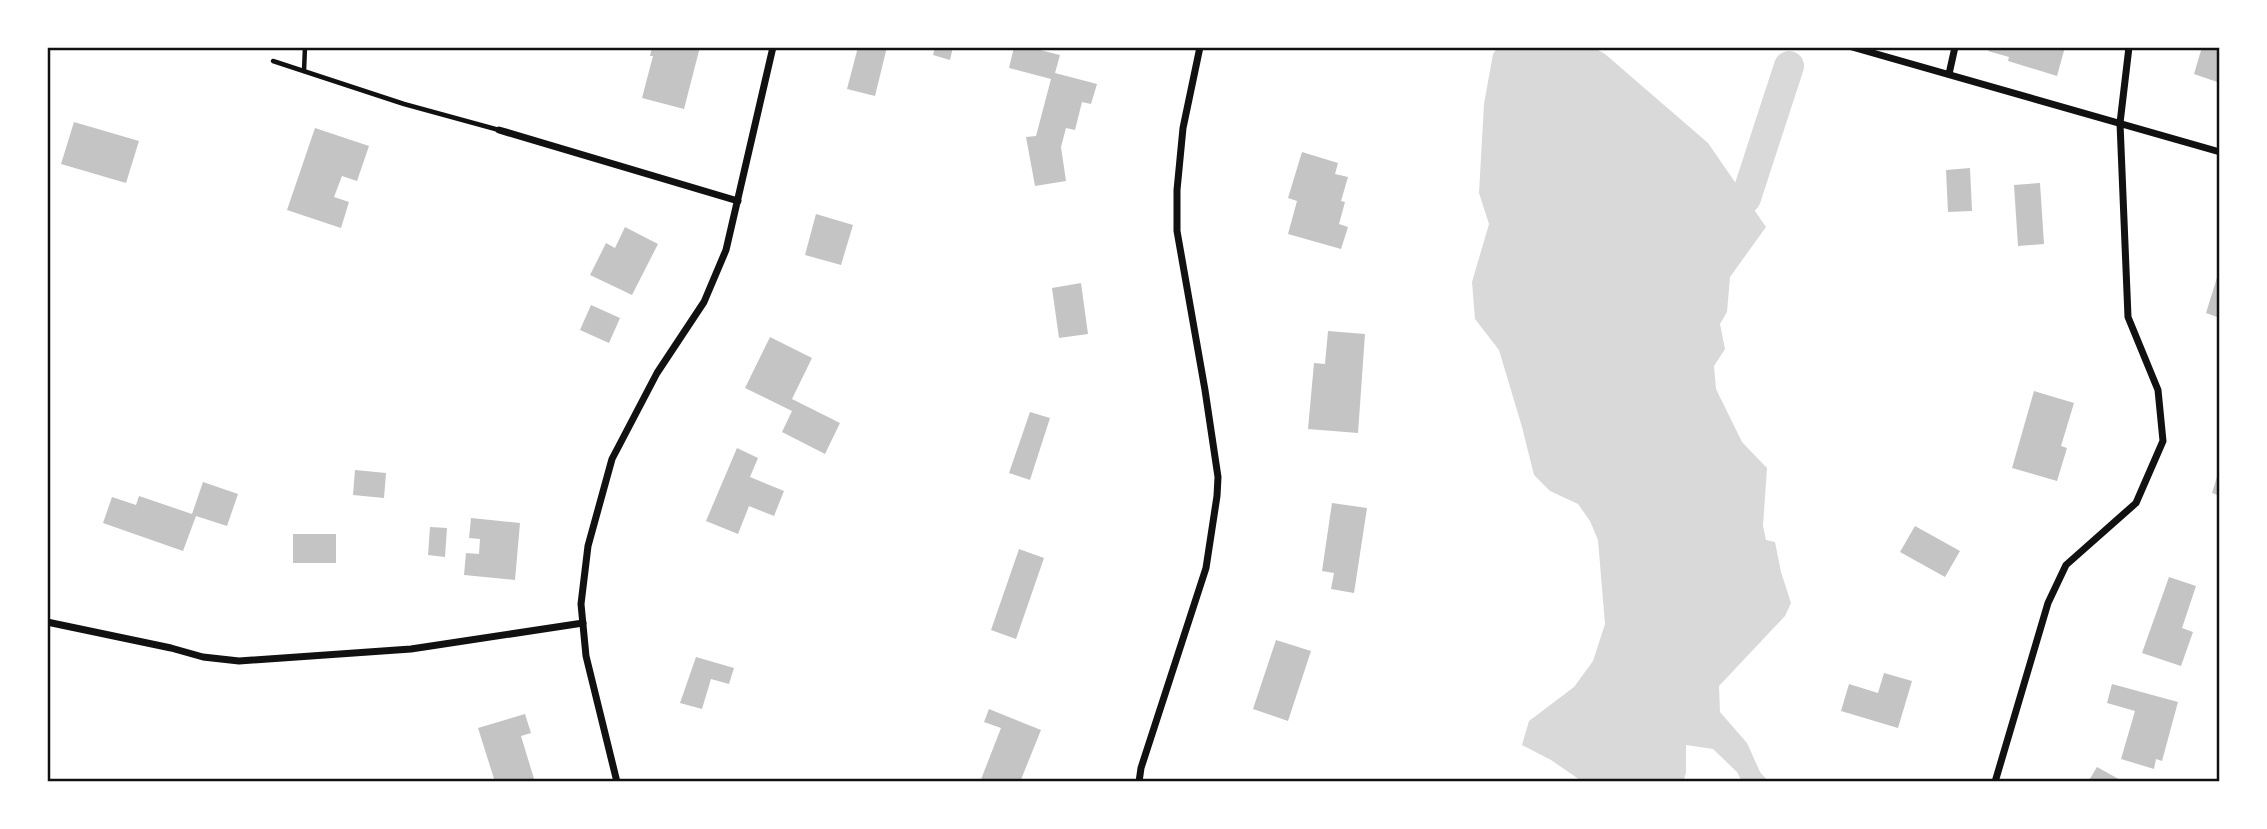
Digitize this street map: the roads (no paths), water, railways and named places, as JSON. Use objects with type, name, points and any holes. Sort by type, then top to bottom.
[{"type":"street","points":[[617,782],[586,656],[581,604],[588,546],[612,460],[657,373],[704,302],[726,250],[773,47]]},
{"type":"street","points":[[1139,782],[1141,768],[1206,568],[1217,496],[1218,477],[1178,231],[1177,190],[1183,128],[1200,47]]},
{"type":"street","points":[[1852,47],[2220,152]]},
{"type":"street","points":[[1949,74],[1955,47]]},
{"type":"street","points":[[1994,782],[2048,603],[2066,565],[2136,503],[2163,441],[2158,390],[2128,317],[2120,123],[2129,47]]},
{"type":"street","points":[[499,130],[738,201]]},
{"type":"street","points":[[47,622],[203,657],[239,661],[411,649],[583,623]]},
{"type":"lane","points":[[303,71],[305,47]]},
{"type":"lane","points":[[273,61],[404,104],[499,130]]},
{"type":"waterway","points":[[1714,224],[1746,198],[1789,66]]}]
